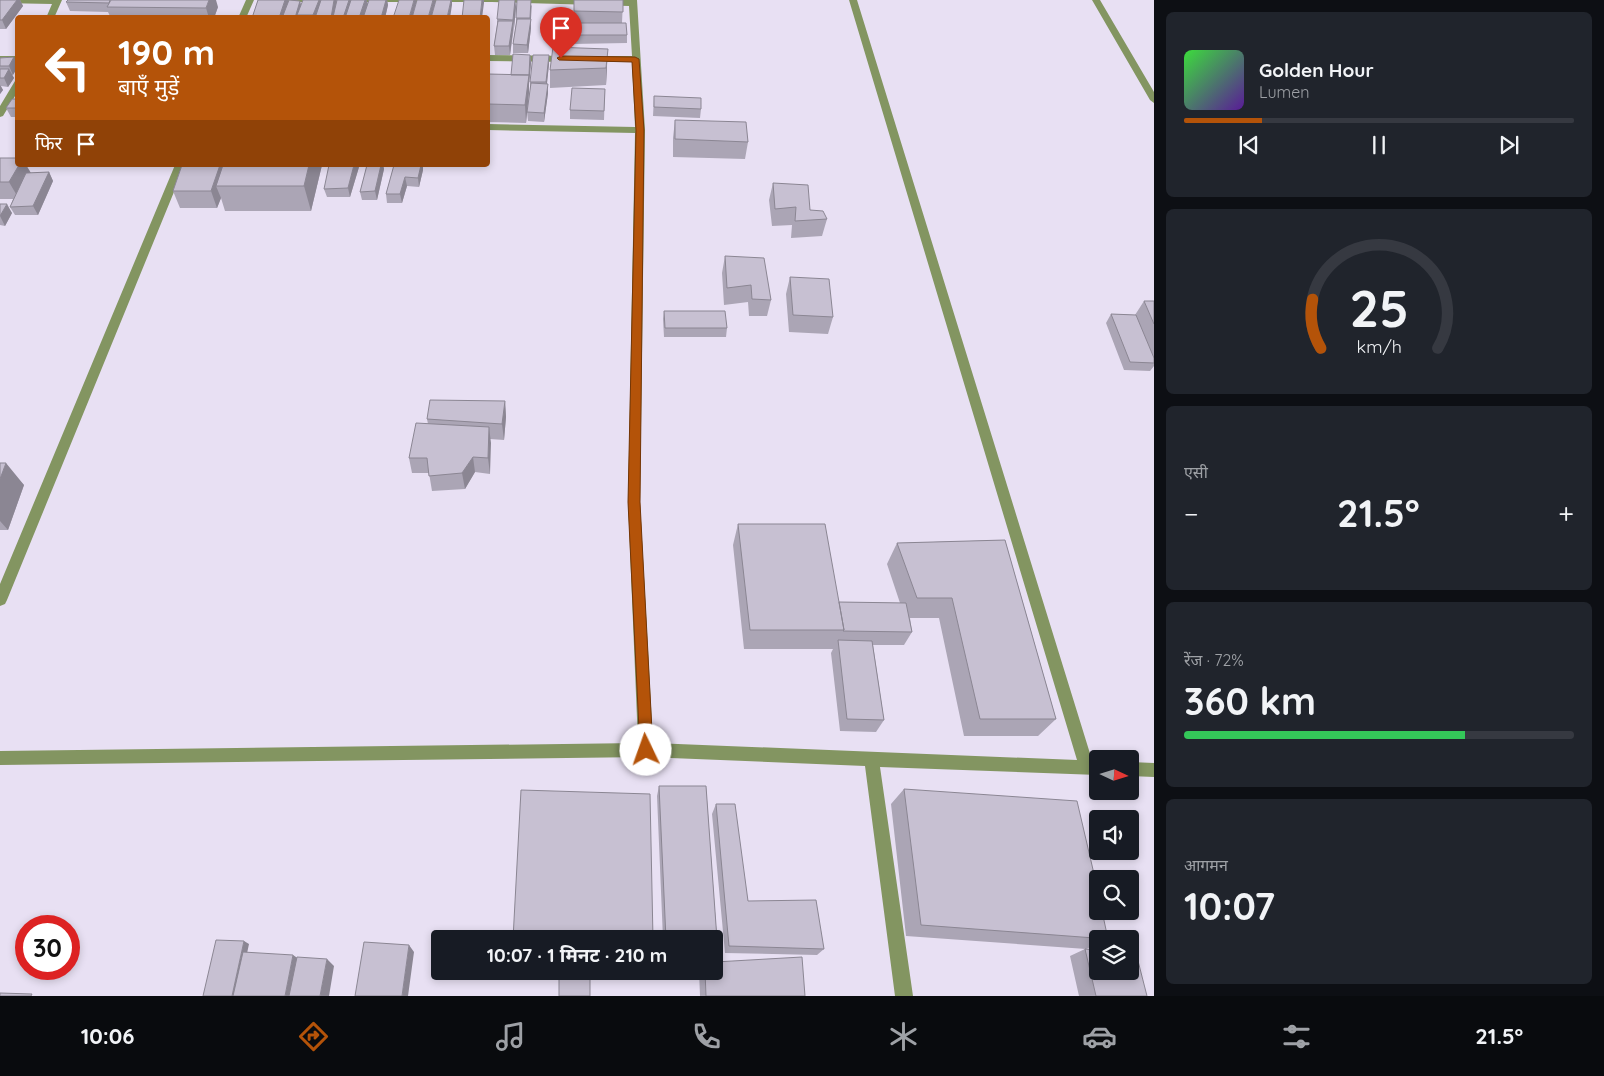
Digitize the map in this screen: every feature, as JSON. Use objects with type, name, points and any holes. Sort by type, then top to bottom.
[{"type":"street","points":[[243,15],[250,0]]},
{"type":"street","points":[[275,0],[330,0]]},
{"type":"street","points":[[339,0],[633,2],[640,130],[634,502],[646,750]]},
{"type":"street","points":[[853,0],[1089,758]]},
{"type":"street","points":[[1096,0],[1154,100]]},
{"type":"street","points":[[0,1],[57,1],[51,15]]},
{"type":"street","points":[[490,58],[635,59]]},
{"type":"street","points":[[0,59],[15,59]]},
{"type":"street","points":[[0,114],[15,88]]},
{"type":"street","points":[[490,127],[640,130]]},
{"type":"street","points":[[0,600],[179,167]]},
{"type":"street","points":[[0,758],[646,750],[1089,768]]},
{"type":"street","points":[[871,760],[904,996]]},
{"type":"street","points":[[1139,769],[1154,770]]},
{"type":"building","points":[[0,0],[17,0],[2,20],[0,20]]},
{"type":"building","points":[[68,0],[110,0],[109,3],[66,2]]},
{"type":"building","points":[[111,0],[209,0],[206,8],[107,7]]},
{"type":"building","points":[[258,0],[285,0],[280,15],[253,15]]},
{"type":"building","points":[[289,0],[300,1],[296,15],[283,15]]},
{"type":"building","points":[[303,0],[319,0],[313,15],[297,15]]},
{"type":"building","points":[[321,0],[334,0],[332,15],[316,15]]},
{"type":"building","points":[[337,0],[349,0],[344,15],[333,15]]},
{"type":"building","points":[[351,0],[365,0],[360,15],[346,15]]},
{"type":"building","points":[[369,0],[386,0],[382,15],[364,15]]},
{"type":"building","points":[[399,0],[414,0],[410,15],[394,15]]},
{"type":"building","points":[[417,0],[433,0],[429,15],[413,15]]},
{"type":"building","points":[[436,0],[451,0],[448,15],[432,15]]},
{"type":"building","points":[[464,0],[482,0],[480,15],[462,15]]},
{"type":"building","points":[[499,0],[515,0],[513,20],[497,19]]},
{"type":"building","points":[[517,0],[531,0],[530,18],[516,18]]},
{"type":"building","points":[[574,0],[623,0],[623,12],[574,11]]},
{"type":"building","points":[[517,19],[531,19],[527,45],[513,44]]},
{"type":"building","points":[[498,21],[513,21],[509,46],[494,46]]},
{"type":"building","points":[[571,23],[626,23],[627,35],[572,35]]},
{"type":"building","points":[[553,47],[608,49],[606,68],[550,70]]},
{"type":"building","points":[[513,54],[530,55],[529,75],[511,75]]},
{"type":"building","points":[[533,55],[549,55],[546,82],[530,82]]},
{"type":"building","points":[[14,57],[9,66],[0,66],[0,58]]},
{"type":"building","points":[[0,69],[9,69],[4,78],[0,78]]},
{"type":"building","points":[[490,74],[529,75],[525,105],[490,104]]},
{"type":"building","points":[[531,83],[548,84],[544,113],[527,112]]},
{"type":"building","points":[[572,88],[605,89],[604,111],[570,110]]},
{"type":"building","points":[[654,96],[701,98],[701,109],[654,107]]},
{"type":"building","points":[[12,99],[15,99],[15,108],[6,108]]},
{"type":"building","points":[[675,120],[746,122],[748,142],[675,139]]},
{"type":"building","points":[[0,158],[15,158],[15,167],[18,167],[9,182],[0,182]]},
{"type":"building","points":[[181,167],[219,167],[211,191],[173,191]]},
{"type":"building","points":[[222,167],[309,167],[304,186],[216,186]]},
{"type":"building","points":[[329,167],[353,167],[348,188],[324,189]]},
{"type":"building","points":[[366,167],[381,167],[375,191],[360,192]]},
{"type":"building","points":[[393,167],[421,167],[418,178],[405,177],[400,194],[386,194]]},
{"type":"building","points":[[49,172],[33,206],[10,207],[26,173]]},
{"type":"building","points":[[773,183],[808,185],[810,210],[823,211],[827,219],[795,221],[796,207],[775,209]]},
{"type":"building","points":[[0,204],[7,204],[0,216]]},
{"type":"building","points":[[725,256],[764,258],[771,300],[752,299],[751,285],[727,288]]},
{"type":"building","points":[[790,277],[829,279],[833,317],[793,315]]},
{"type":"building","points":[[1144,301],[1154,301],[1154,324]]},
{"type":"building","points":[[664,311],[725,311],[727,328],[665,328]]},
{"type":"building","points":[[1111,314],[1136,315],[1154,358],[1154,363],[1130,362]]},
{"type":"building","points":[[430,400],[505,401],[502,424],[427,419]]},
{"type":"building","points":[[416,423],[489,427],[488,458],[473,457],[462,473],[429,476],[427,458],[409,458]]},
{"type":"building","points":[[0,463],[6,463],[0,479]]},
{"type":"building","points":[[738,524],[825,524],[844,630],[750,630]]},
{"type":"building","points":[[1005,540],[1056,719],[980,719],[952,598],[917,598],[897,543]]},
{"type":"building","points":[[839,602],[906,603],[912,632],[843,631]]},
{"type":"building","points":[[838,640],[872,641],[884,720],[847,719]]},
{"type":"building","points":[[659,786],[706,786],[716,930],[666,930]]},
{"type":"building","points":[[904,789],[1077,801],[1089,852],[1089,860],[1091,860],[1093,870],[1089,870],[1089,920],[1104,920],[1106,930],[1089,930],[1089,938],[921,925]]},
{"type":"building","points":[[521,790],[650,794],[653,930],[513,930]]},
{"type":"building","points":[[716,804],[735,804],[748,901],[816,900],[824,949],[729,946]]},
{"type":"building","points":[[216,940],[244,941],[232,996],[203,996]]},
{"type":"building","points":[[364,942],[409,945],[402,996],[355,996]]},
{"type":"building","points":[[1085,949],[1089,949],[1089,966]]},
{"type":"building","points":[[243,952],[293,955],[285,996],[233,996]]},
{"type":"building","points":[[297,957],[327,959],[320,996],[289,996]]},
{"type":"building","points":[[802,957],[805,996],[706,996],[705,980],[723,980],[723,962]]},
{"type":"building","points":[[1139,965],[1147,996],[1096,996],[1092,980],[1139,980]]},
{"type":"building","points":[[559,980],[590,980],[590,996],[559,996]]},
{"type":"building","points":[[0,993],[32,994],[31,996],[0,996]]},
{"type":"route","points":[[561,58],[635,59],[640,130],[634,502],[646,750]]}]
